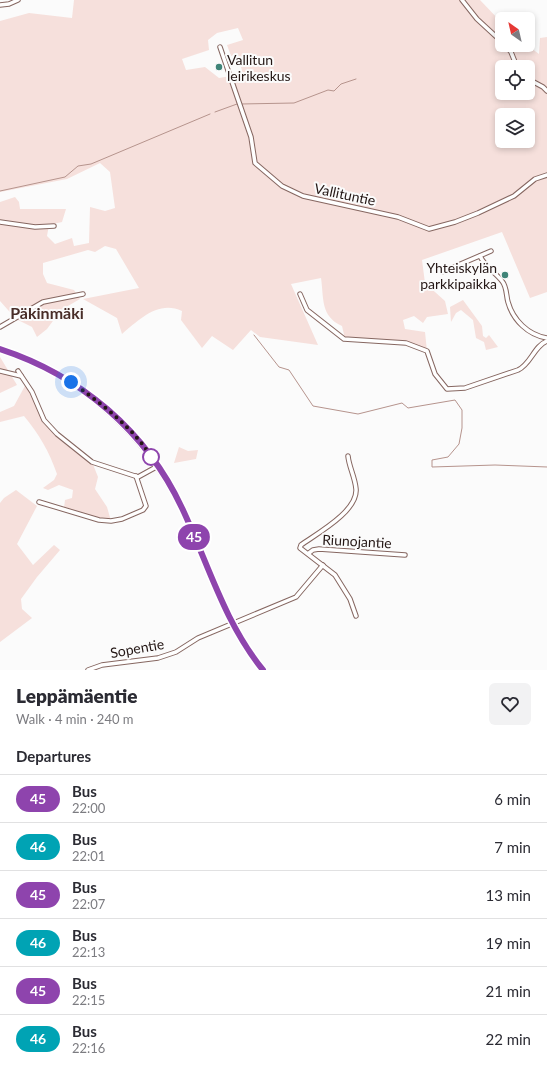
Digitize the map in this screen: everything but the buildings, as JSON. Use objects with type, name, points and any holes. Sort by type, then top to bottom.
[{"type":"street","points":[[0,5],[9,4],[18,0]]},
{"type":"street","points":[[462,0],[477,19],[495,36]]},
{"type":"street","name":"Vallituntie","points":[[220,47],[251,137],[255,163],[282,186],[303,196],[398,216],[429,229],[440,227],[473,215],[514,196],[535,179],[547,174]]},
{"type":"street","points":[[535,83],[547,91]]},
{"type":"street","points":[[0,222],[31,227],[54,226]]},
{"type":"street","points":[[442,272],[490,251]]},
{"type":"street","points":[[480,256],[490,271],[503,282],[511,308],[520,324],[547,338]]},
{"type":"street","points":[[0,327],[43,302],[83,294]]},
{"type":"street","points":[[300,294],[307,310],[344,339],[406,343],[427,351],[435,374],[447,389],[465,388],[518,370],[526,365],[540,344],[547,341]]},
{"type":"street","points":[[0,349],[54,372],[87,392],[120,421],[158,466],[182,508],[232,623],[242,641],[263,670]]},
{"type":"street","points":[[0,371],[21,376]]},
{"type":"street","points":[[18,371],[32,392],[44,420],[56,434],[92,462],[136,476],[158,466]]},
{"type":"street","points":[[348,456],[356,487],[355,500],[347,511],[300,546],[301,549],[323,565],[338,580],[350,599],[356,616]]},
{"type":"street","points":[[39,502],[99,520],[111,521],[122,519],[143,510],[146,506],[136,476]]},
{"type":"street","name":"Riunojantie","points":[[309,554],[313,550],[319,549],[405,555]]},
{"type":"street","name":"Sopentie","points":[[88,670],[102,665],[165,656],[232,623],[296,597],[323,565]]},
{"type":"shaded area","points":[[74,0],[480,0],[495,16],[495,52],[535,51],[539,54],[540,38],[547,37],[547,292],[530,298],[502,232],[422,260],[425,283],[445,301],[448,314],[427,317],[423,323],[414,316],[403,320],[405,329],[425,332],[427,351],[409,344],[345,339],[342,326],[335,322],[326,312],[321,278],[291,284],[318,345],[260,337],[251,330],[233,350],[212,336],[202,348],[181,320],[182,311],[173,308],[165,308],[149,313],[122,334],[117,318],[83,299],[139,288],[116,249],[105,246],[95,252],[88,250],[43,263],[43,274],[47,283],[74,290],[80,299],[61,310],[47,329],[37,337],[32,327],[16,319],[0,301],[0,202],[15,197],[19,202],[20,209],[66,209],[62,222],[49,225],[47,236],[55,244],[72,238],[74,246],[89,243],[90,207],[105,211],[115,208],[110,172],[100,163],[67,179],[0,192],[0,21],[29,13],[72,18]],"holes":[[[238,28],[243,40],[227,45],[231,56],[237,54],[243,74],[219,78],[205,67],[186,70],[182,59],[209,50],[208,40],[217,33]]]},
{"type":"shaded area","points":[[463,300],[482,326],[483,336],[486,338],[489,335],[498,347],[486,350],[484,342],[476,338],[473,320],[461,310],[456,313],[451,322],[450,307]]},
{"type":"shaded area","points":[[0,357],[17,385],[0,393]]},
{"type":"shaded area","points":[[26,384],[32,392],[44,420],[92,462],[98,477],[95,489],[107,507],[111,521],[90,517],[64,508],[65,500],[72,498],[73,490],[59,485],[48,490],[43,488],[54,480],[57,474],[51,458],[39,436],[24,416],[0,422],[0,412],[14,406]]},
{"type":"shaded area","points":[[179,447],[188,451],[198,450],[196,459],[174,463]]},
{"type":"shaded area","points":[[16,490],[37,506],[17,544],[33,565],[54,545],[60,550],[21,599],[22,609],[32,618],[0,642],[0,503],[4,498]]},
{"type":"waterway","points":[[241,104],[294,103],[328,90],[334,91],[341,84],[356,79]]},
{"type":"waterway","points":[[215,112],[237,104]]},
{"type":"waterway","points":[[0,191],[65,177],[78,166],[91,164],[210,114]]},
{"type":"waterway","points":[[254,335],[279,367],[289,370],[313,406],[358,414],[402,403],[408,408],[455,400],[462,410],[462,428],[459,444],[448,457],[432,460],[432,467],[495,465],[547,467]]},
{"type":"bus line","name":"45","points":[[0,349],[40,364],[87,392],[110,411],[144,448],[172,488],[182,508],[224,608],[238,635],[263,670]]},
{"type":"place","name":"Vallitun leirikeskus","points":[[219,67]]},
{"type":"place","name":"Yhteiskylän parkkipaikka","points":[[505,275]]},
{"type":"district","name":"Päkinmäki","points":[[47,312]]},
{"type":"route","points":[[71,382],[87,392],[110,411],[151,457]]}]
